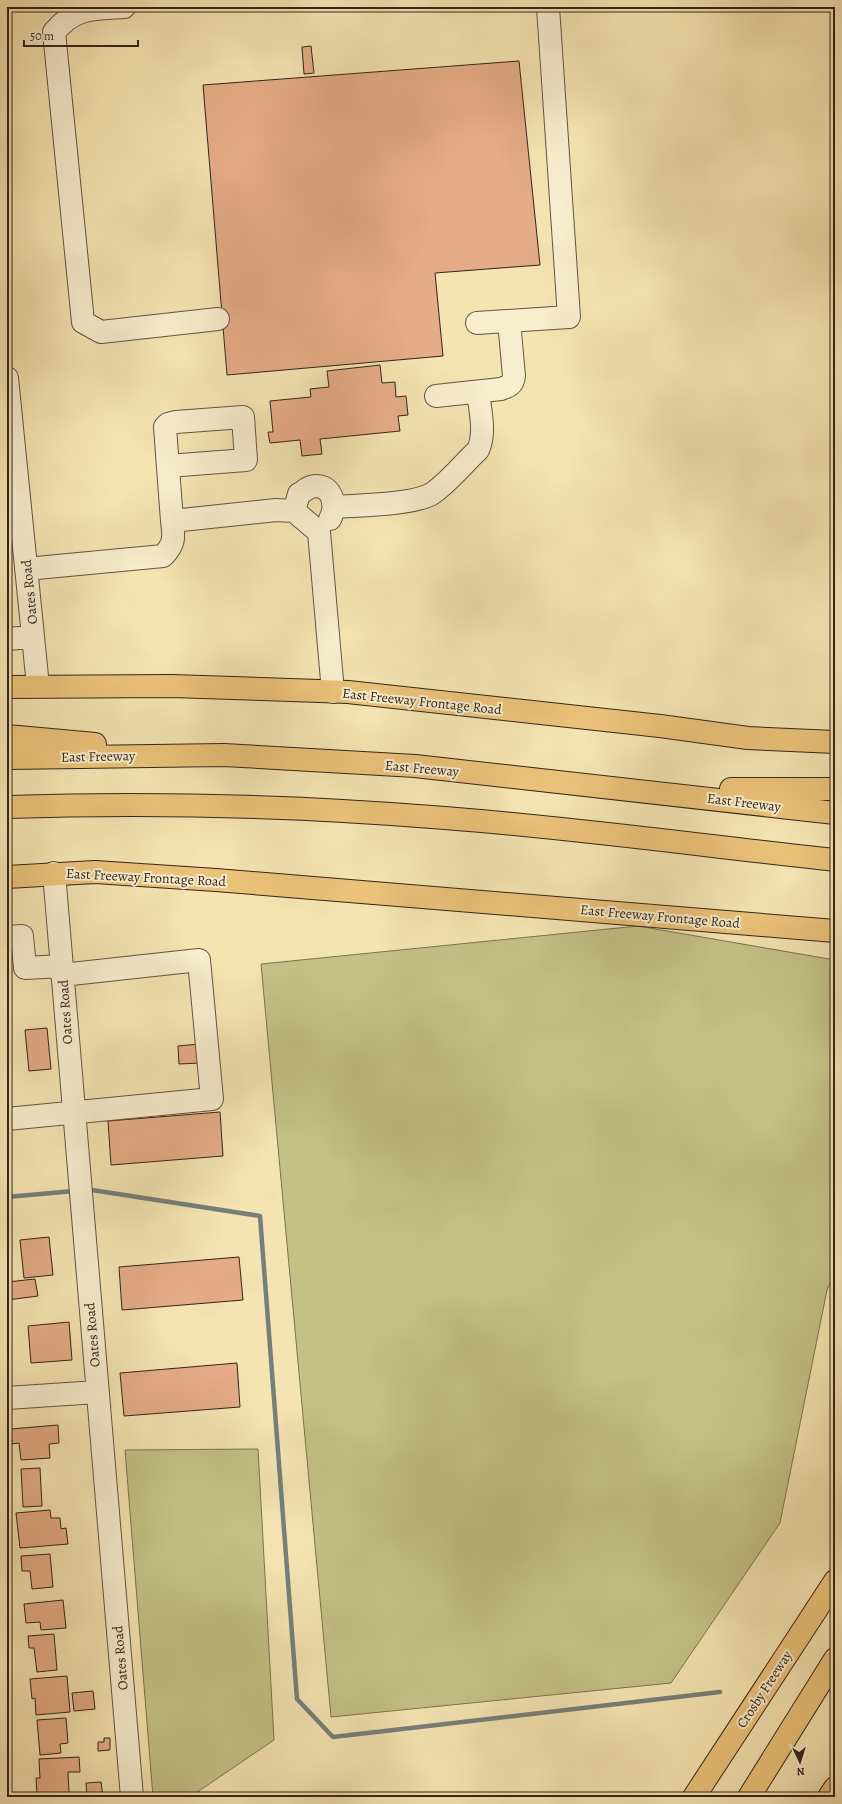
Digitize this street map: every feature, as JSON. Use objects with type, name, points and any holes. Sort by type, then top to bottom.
[{"type":"main road","name":"East Freeway Frontage Road","points":[[7,686],[172,686],[333,692],[652,725],[748,738],[835,742]]},
{"type":"main road","points":[[7,736],[224,754]]},
{"type":"main road","name":"East Freeway","points":[[7,758],[224,754],[415,766],[835,813]]},
{"type":"main road","points":[[617,788],[835,790]]},
{"type":"main road","points":[[7,808],[34,806],[115,805],[227,806],[438,817],[835,860]]},
{"type":"main road","name":"East Freeway Frontage Road","points":[[7,877],[54,873],[95,872],[216,880],[835,931]]},
{"type":"main road","name":"Crosby Freeway","points":[[694,1797],[835,1581]]},
{"type":"main road","points":[[749,1797],[835,1659]]},
{"type":"main road","points":[[812,1694],[835,1667]]},
{"type":"main road","points":[[829,1797],[835,1788]]},
{"type":"street","points":[[124,7],[86,10],[65,19],[54,32],[83,322],[101,332],[218,319]]},
{"type":"street","points":[[477,323],[569,317],[548,7]]},
{"type":"street","points":[[436,396],[501,389],[509,386],[513,382],[509,321]]},
{"type":"street","name":"Oates Road","points":[[7,378],[14,520],[26,568],[38,686]]},
{"type":"street","points":[[334,507],[409,501],[422,498],[433,493],[478,450],[482,436],[478,392]]},
{"type":"street","points":[[26,568],[163,556],[171,548],[174,538],[168,466]]},
{"type":"street","points":[[294,512],[299,494],[311,486],[321,487],[329,492],[333,499],[334,507],[331,517],[319,532],[333,692]]},
{"type":"street","points":[[172,521],[276,510],[294,512],[319,532]]},
{"type":"street","points":[[7,639],[33,637]]},
{"type":"street","name":"Oates Road","points":[[54,873],[73,1114],[132,1797]]},
{"type":"street","points":[[7,937],[22,936],[25,968],[62,971],[199,960],[212,1099],[73,1114],[7,1119]]},
{"type":"street","points":[[7,1398],[97,1392]]},
{"type":"shaded area","points":[[638,926],[835,960],[835,1273],[827,1290],[780,1523],[671,1683],[331,1717],[261,964]]},
{"type":"shaded area","points":[[258,1449],[274,1740],[190,1797],[153,1797],[125,1450]]},
{"type":"building","points":[[311,46],[314,73],[304,74],[302,47]]},
{"type":"building","points":[[519,61],[540,265],[435,273],[443,356],[227,375],[203,85]]},
{"type":"building","points":[[380,365],[382,383],[395,382],[396,397],[406,396],[408,415],[398,416],[400,431],[320,439],[322,454],[302,456],[300,440],[270,443],[268,432],[273,432],[270,401],[311,397],[310,389],[329,387],[327,371]]},
{"type":"building","points":[[47,1028],[51,1069],[29,1071],[25,1030]]},
{"type":"building","points":[[199,1044],[200,1063],[179,1064],[178,1046]]},
{"type":"building","points":[[220,1112],[223,1156],[111,1165],[108,1121]]},
{"type":"building","points":[[49,1237],[53,1275],[24,1278],[20,1240]]},
{"type":"building","points":[[239,1257],[243,1300],[122,1310],[119,1267]]},
{"type":"building","points":[[35,1279],[38,1296],[7,1300],[7,1282]]},
{"type":"building","points":[[69,1322],[72,1360],[31,1363],[28,1326]]},
{"type":"building","points":[[237,1363],[240,1407],[124,1416],[120,1373]]},
{"type":"building","points":[[58,1425],[59,1443],[49,1444],[50,1458],[21,1460],[19,1443],[12,1444],[11,1429]]},
{"type":"building","points":[[40,1468],[42,1506],[23,1507],[21,1469]]},
{"type":"building","points":[[50,1510],[51,1518],[60,1518],[61,1529],[66,1528],[68,1544],[20,1548],[16,1513]]},
{"type":"building","points":[[50,1554],[53,1587],[32,1589],[30,1571],[22,1571],[21,1556]]},
{"type":"building","points":[[63,1600],[66,1628],[41,1630],[40,1622],[26,1623],[24,1604]]},
{"type":"building","points":[[54,1634],[57,1670],[37,1672],[34,1648],[29,1648],[28,1636]]},
{"type":"building","points":[[67,1676],[70,1712],[36,1715],[35,1698],[32,1699],[30,1679]]},
{"type":"building","points":[[93,1691],[95,1709],[74,1711],[72,1693]]},
{"type":"building","points":[[66,1718],[68,1743],[60,1744],[61,1753],[40,1755],[37,1720]]},
{"type":"building","points":[[104,1738],[110,1738],[110,1750],[98,1751],[98,1742],[104,1742]]},
{"type":"building","points":[[79,1757],[80,1772],[68,1772],[69,1793],[37,1795],[36,1778],[40,1778],[39,1759]]},
{"type":"building","points":[[101,1782],[103,1796],[87,1797],[86,1783]]},
{"type":"waterway","points":[[86,1190],[260,1216],[297,1699],[333,1737],[720,1692]]},
{"type":"waterway","points":[[7,1197],[74,1191]]}]
